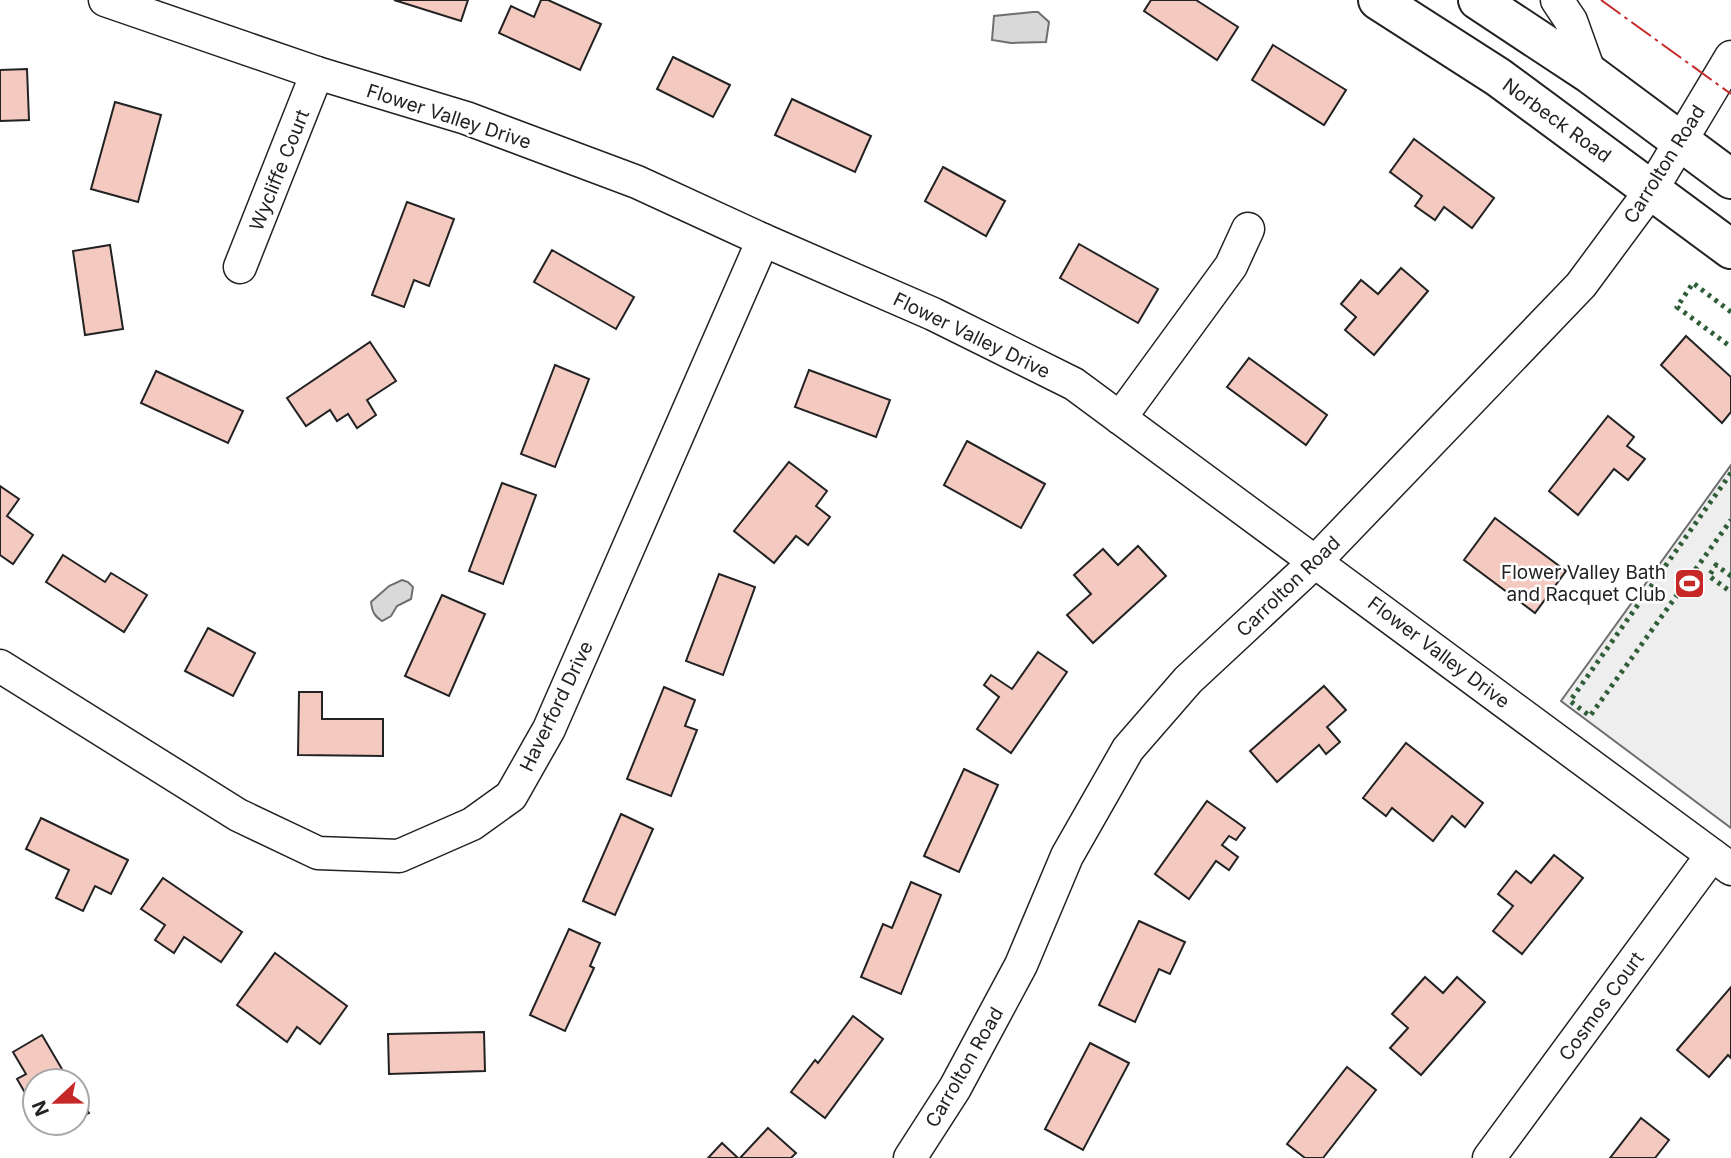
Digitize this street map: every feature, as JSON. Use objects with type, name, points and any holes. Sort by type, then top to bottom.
[{"type":"main road","name":"Norbeck Road","points":[[1378,0],[1498,77],[1731,249]]},
{"type":"main road","points":[[1478,0],[1590,74],[1731,178]]},
{"type":"street","name":"Flower Valley Drive","points":[[105,0],[317,73],[466,118],[637,182],[933,314],[1074,384],[1722,862]]},
{"type":"street","points":[[1557,0],[1571,21],[1590,74]]},
{"type":"street","name":"Wycliffe Court","points":[[240,267],[317,73]]},
{"type":"street","name":"Carrolton Road","points":[[910,1158],[955,1088],[1021,965],[1066,856],[1128,749],[1188,680],[1317,561],[1581,285],[1652,189],[1681,141],[1727,78]]},
{"type":"street","points":[[1119,418],[1231,265],[1248,229]]},
{"type":"street","name":"Haverford Drive","points":[[0,666],[238,815],[318,853],[399,856],[472,824],[511,796],[549,729],[763,240]]},
{"type":"street","name":"Cosmos Court","points":[[1489,1158],[1722,862]]},
{"type":"shaded area","points":[[1038,12],[1049,22],[1046,42],[1011,43],[992,40],[994,16]]},
{"type":"shaded area","name":"Flower Valley Bath and Racquet Club","points":[[1731,465],[1731,828],[1561,701]]},
{"type":"shaded area","points":[[402,580],[413,587],[411,599],[397,606],[391,616],[382,621],[374,613],[371,602],[389,586]]},
{"type":"building","points":[[394,0],[468,0],[461,21]]},
{"type":"building","points":[[541,0],[548,0],[601,24],[580,70],[499,33],[511,6],[534,17]]},
{"type":"building","points":[[1151,0],[1196,0],[1238,27],[1217,60],[1144,11]]},
{"type":"building","points":[[1273,45],[1346,90],[1324,125],[1252,80]]},
{"type":"building","points":[[673,57],[730,85],[713,117],[657,89]]},
{"type":"building","points":[[27,69],[29,120],[0,121],[0,70]]},
{"type":"building","points":[[792,99],[871,136],[855,172],[775,135]]},
{"type":"building","points":[[115,102],[161,115],[138,202],[91,189]]},
{"type":"building","points":[[1414,139],[1494,198],[1472,228],[1444,207],[1435,220],[1415,206],[1422,196],[1390,172]]},
{"type":"building","points":[[943,167],[1005,201],[986,236],[925,201]]},
{"type":"building","points":[[407,202],[454,219],[429,286],[414,280],[404,307],[372,295]]},
{"type":"building","points":[[1079,244],[1158,289],[1138,323],[1060,278]]},
{"type":"building","points":[[110,245],[123,329],[85,335],[73,251]]},
{"type":"building","points":[[552,250],[634,297],[616,329],[534,282]]},
{"type":"building","points":[[1401,268],[1428,291],[1374,355],[1345,330],[1356,317],[1341,304],[1361,280],[1378,294]]},
{"type":"building","points":[[1686,336],[1731,377],[1731,412],[1722,423],[1661,365]]},
{"type":"building","points":[[370,342],[396,381],[367,400],[376,415],[357,428],[348,414],[337,421],[330,410],[306,426],[287,398]]},
{"type":"building","points":[[1249,358],[1327,415],[1306,445],[1227,387]]},
{"type":"building","points":[[555,365],[589,379],[555,467],[521,454]]},
{"type":"building","points":[[809,370],[890,400],[876,437],[795,407]]},
{"type":"building","points":[[156,371],[243,411],[228,443],[141,403]]},
{"type":"building","points":[[1608,416],[1634,437],[1627,446],[1645,459],[1628,480],[1614,469],[1578,515],[1549,491]]},
{"type":"building","points":[[967,441],[1045,484],[1021,528],[944,485]]},
{"type":"building","points":[[789,462],[827,491],[816,506],[830,517],[808,545],[796,536],[774,563],[734,531]]},
{"type":"building","points":[[502,483],[536,495],[503,584],[469,571]]},
{"type":"building","points":[[0,486],[19,499],[7,516],[33,535],[13,564],[0,555]]},
{"type":"building","points":[[1495,518],[1566,571],[1535,613],[1464,560]]},
{"type":"building","points":[[1138,546],[1166,576],[1093,643],[1067,615],[1091,594],[1074,575],[1103,549],[1118,565]]},
{"type":"building","points":[[63,555],[105,582],[111,573],[147,595],[124,632],[46,582]]},
{"type":"building","points":[[719,574],[755,587],[723,675],[686,661]]},
{"type":"building","points":[[442,595],[485,614],[449,696],[405,676]]},
{"type":"building","points":[[208,628],[255,653],[233,696],[185,671]]},
{"type":"building","points":[[1038,652],[1067,672],[1011,753],[977,729],[999,697],[984,685],[991,675],[1012,689]]},
{"type":"building","points":[[1324,686],[1346,710],[1327,727],[1340,742],[1326,754],[1319,745],[1277,782],[1250,751]]},
{"type":"building","points":[[664,687],[695,700],[685,726],[697,730],[671,796],[627,779]]},
{"type":"building","points":[[299,692],[322,692],[322,719],[383,719],[383,756],[298,755]]},
{"type":"building","points":[[1406,743],[1483,803],[1465,827],[1452,816],[1433,841],[1392,808],[1386,816],[1363,798]]},
{"type":"building","points":[[964,769],[998,785],[959,872],[924,856]]},
{"type":"building","points":[[1207,801],[1245,828],[1236,840],[1229,836],[1222,845],[1238,857],[1229,870],[1216,861],[1189,899],[1155,874]]},
{"type":"building","points":[[621,814],[653,829],[615,915],[583,901]]},
{"type":"building","points":[[41,818],[128,860],[111,894],[95,886],[83,911],[56,898],[69,870],[26,849]]},
{"type":"building","points":[[1554,855],[1583,878],[1522,954],[1493,931],[1513,906],[1498,894],[1516,871],[1531,883]]},
{"type":"building","points":[[163,878],[242,932],[221,962],[184,937],[174,953],[155,940],[165,925],[141,909]]},
{"type":"building","points":[[911,882],[941,895],[901,994],[861,977],[883,924],[892,928]]},
{"type":"building","points":[[1139,921],[1185,942],[1170,974],[1159,969],[1135,1022],[1099,1005]]},
{"type":"building","points":[[569,929],[600,943],[590,966],[594,968],[565,1031],[530,1015]]},
{"type":"building","points":[[275,953],[347,1006],[320,1044],[297,1027],[287,1042],[237,1005]]},
{"type":"building","points":[[1425,977],[1443,993],[1457,977],[1485,1002],[1421,1075],[1390,1048],[1408,1028],[1392,1014]]},
{"type":"building","points":[[1731,987],[1731,1058],[1728,1055],[1709,1077],[1677,1050]]},
{"type":"building","points":[[853,1016],[883,1039],[825,1118],[791,1092],[815,1060],[818,1063]]},
{"type":"building","points":[[484,1032],[485,1071],[389,1074],[388,1034]]},
{"type":"building","points":[[42,1035],[61,1067],[22,1067],[13,1052]]},
{"type":"building","points":[[1090,1043],[1129,1063],[1083,1150],[1045,1129]]},
{"type":"building","points":[[1347,1067],[1376,1090],[1323,1158],[1305,1158],[1287,1144]]},
{"type":"building","points":[[1641,1118],[1669,1140],[1655,1158],[1610,1158]]},
{"type":"building","points":[[768,1128],[796,1153],[791,1158],[740,1158]]},
{"type":"building","points":[[722,1143],[738,1158],[708,1158]]},
{"type":"hedge","points":[[1731,312],[1693,283],[1677,307],[1731,347]]},
{"type":"hedge","points":[[1731,473],[1570,701],[1590,716],[1731,520]]},
{"type":"hedge","points":[[1731,576],[1716,565],[1709,576],[1731,592]]},
{"type":"power","points":[[1601,0],[1731,94]]},
{"type":"place","name":"Flower Valley Bath and Racquet Club","points":[[1689,583]]}]
